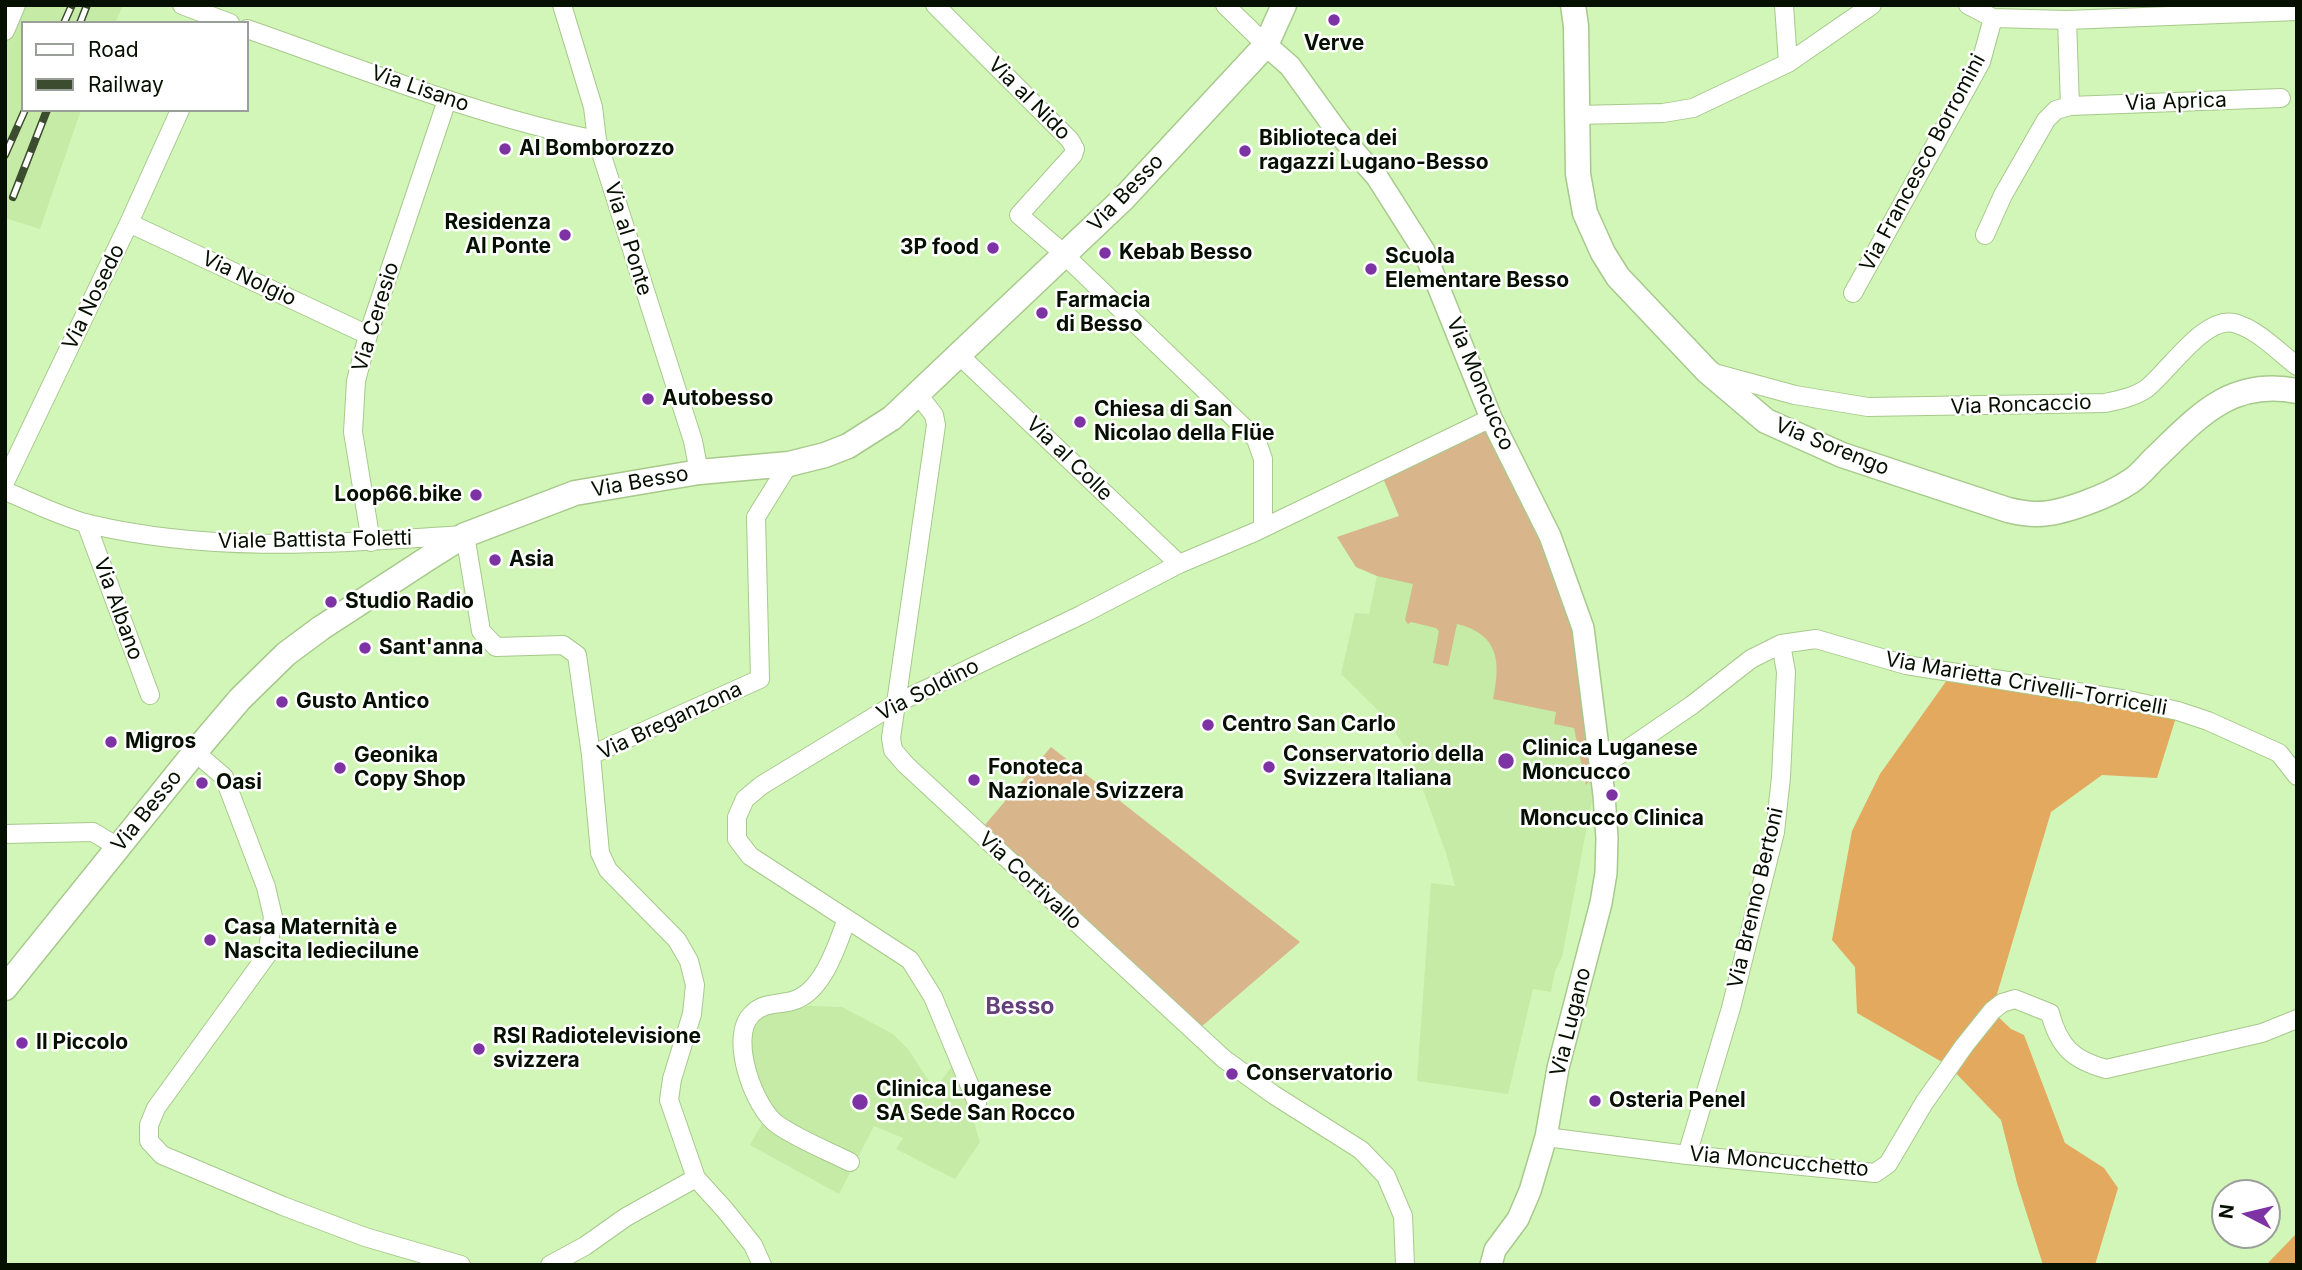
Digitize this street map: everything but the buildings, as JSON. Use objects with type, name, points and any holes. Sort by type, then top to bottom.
[{"type":"main road","name":"Via Besso","points":[[5,988],[195,752],[240,699],[286,654],[321,628],[465,535],[575,493],[699,472],[789,464],[848,446],[891,418],[1123,199],[1266,45],[1284,5]]},
{"type":"main road","name":"Via Sorengo","points":[[1573,5],[1576,26],[1578,174],[1585,213],[1603,253],[1618,277],[1707,371],[1766,421],[1842,455],[2008,510],[2036,515],[2075,508],[2131,481],[2203,413],[2223,400],[2261,389],[2297,391]]},
{"type":"street","points":[[5,31],[16,5]]},
{"type":"street","points":[[182,5],[221,21]]},
{"type":"street","name":"Via al Ponte","points":[[562,5],[593,107],[597,140],[693,441],[699,472]]},
{"type":"street","name":"Via al Nido","points":[[935,5],[1073,144],[1075,149],[1070,160],[1019,215],[1064,255]]},
{"type":"street","points":[[1225,5],[1266,45]]},
{"type":"street","points":[[1784,5],[1788,63]]},
{"type":"street","points":[[1577,115],[1663,113],[1693,108],[1788,63],[1872,5]]},
{"type":"street","points":[[1968,5],[1993,18],[2067,20],[2297,11]]},
{"type":"street","name":"Via Francesco Borromini","points":[[1853,293],[1981,62],[1993,18]]},
{"type":"street","points":[[1985,235],[2003,195],[2046,120],[2056,110],[2070,106],[2067,20]]},
{"type":"street","name":"Via Lisano","points":[[248,29],[447,100],[597,140]]},
{"type":"street","name":"Via Moncucco","points":[[1266,45],[1290,66],[1339,134],[1377,177],[1424,251],[1491,418],[1550,536],[1583,628],[1600,768]]},
{"type":"street","name":"Via Aprica","points":[[2070,106],[2281,98]]},
{"type":"street","name":"Via Ceresio","points":[[371,542],[353,432],[356,382],[368,335],[447,100]]},
{"type":"street","name":"Via Nosedo","points":[[5,482],[179,112]]},
{"type":"street","name":"Via Nolgio","points":[[129,223],[368,335]]},
{"type":"street","points":[[1064,255],[1256,439],[1264,459],[1263,528]]},
{"type":"street","name":"Via Roncaccio","points":[[1707,371],[1795,395],[1868,407],[2105,402],[2124,399],[2144,390],[2205,330],[2223,322],[2236,323],[2253,332],[2297,366]]},
{"type":"street","name":"Via al Colle","points":[[959,355],[1179,564]]},
{"type":"street","name":"Via Cortivallo","points":[[917,393],[934,415],[936,425],[895,704],[891,738],[893,750],[1224,1059],[1274,1095],[1361,1150],[1386,1176],[1403,1216],[1405,1265]]},
{"type":"street","name":"Via Soldino","points":[[977,1103],[933,998],[910,960],[750,856],[737,839],[737,817],[745,799],[762,785],[895,704],[1081,615],[1179,564],[1263,528],[1491,418]]},
{"type":"street","name":"Via Breganzona","points":[[762,1265],[753,1245],[696,1178],[669,1100],[672,1079],[692,1014],[695,985],[689,961],[677,940],[608,870],[600,853],[591,755],[760,679],[756,517],[789,464]]},
{"type":"street","name":"Viale Battista Foletti","points":[[5,491],[86,523],[164,539],[244,545],[371,542],[465,535]]},
{"type":"street","name":"Via Albano","points":[[86,523],[150,695]]},
{"type":"street","points":[[465,535],[481,631],[496,647],[563,645],[578,655],[591,755]]},
{"type":"street","name":"Via Marietta Crivelli-Torricelli","points":[[1781,644],[1816,639],[1906,665],[2128,700],[2178,711],[2279,753],[2297,776]]},
{"type":"street","points":[[1600,768],[1692,705],[1751,659],[1781,644]]},
{"type":"street","name":"Via Brenno Bertoni","points":[[1686,1155],[1731,1008],[1775,832],[1781,777],[1786,672],[1781,644]]},
{"type":"street","points":[[195,752],[224,777],[266,887],[273,917],[267,955],[156,1108],[149,1125],[149,1141],[162,1155],[283,1206],[365,1237],[461,1265]]},
{"type":"street","name":"Via Lugano","points":[[1491,1265],[1495,1250],[1518,1219],[1530,1191],[1546,1137],[1558,1068],[1601,903],[1606,873],[1607,838],[1600,768]]},
{"type":"street","points":[[5,834],[93,832],[118,848]]},
{"type":"street","points":[[847,919],[827,968],[806,994],[793,1001],[765,1004],[750,1015],[742,1029],[742,1048],[743,1058],[762,1109],[776,1124],[850,1162]]},
{"type":"street","name":"Via Moncucchetto","points":[[1546,1137],[1686,1155],[1875,1173],[1888,1164],[1924,1103],[1964,1046],[1992,1011],[2002,1003],[2015,999],[2050,1013],[2054,1029],[2066,1049],[2085,1063],[2106,1069],[2262,1033],[2297,1019]]},
{"type":"street","points":[[550,1265],[626,1217],[696,1178]]},
{"type":"shaded area","points":[[16,5],[123,5],[116,21],[21,21],[21,112],[80,112],[40,229],[5,218],[5,31]]},
{"type":"shaded area","name":"Clinica Luganese Moncucco","points":[[1491,418],[1596,780],[1562,957],[1555,971],[1551,992],[1533,989],[1508,1094],[1417,1081],[1431,883],[1455,886],[1446,853],[1410,754],[1383,715],[1341,674],[1355,613],[1369,614],[1377,576],[1356,567],[1337,537],[1399,516],[1380,471]]},
{"type":"shaded area","points":[[1491,418],[1583,628],[1600,768],[1586,785],[1574,728],[1554,724],[1556,712],[1493,699],[1497,673],[1494,651],[1489,642],[1471,629],[1457,624],[1448,666],[1433,663],[1439,631],[1411,622],[1408,624],[1405,620],[1413,584],[1377,576],[1356,567],[1337,537],[1399,516],[1380,471]]},
{"type":"shaded area","points":[[1952,673],[2178,711],[2157,778],[2102,775],[2051,812],[1992,1011],[2011,1029],[2024,1035],[2065,1143],[2104,1168],[2118,1188],[2095,1265],[2043,1265],[2017,1183],[2001,1120],[1949,1066],[1857,1013],[1855,967],[1832,940],[1852,831],[1880,774]]},
{"type":"shaded area","points":[[1051,747],[1300,942],[1201,1027],[984,826]]},
{"type":"shaded area","name":"Clinica Luganese SA Sede San Rocco","points":[[782,1005],[842,1007],[893,1034],[908,1049],[935,1090],[953,1064],[961,1079],[980,1142],[955,1179],[896,1149],[903,1138],[874,1126],[839,1194],[750,1145],[763,1122],[757,1113],[750,1024]]},
{"type":"shaded area","points":[[2297,1233],[2297,1265],[2266,1265]]},
{"type":"railway","points":[[65,21],[72,5]]},
{"type":"railway","points":[[81,21],[87,5]]},
{"type":"railway","points":[[5,155],[24,112]]},
{"type":"railway","points":[[13,197],[46,112]]},
{"type":"place","name":"Verve","points":[[1334,20]]},
{"type":"place","name":"Al Bomborozzo","points":[[505,149]]},
{"type":"place","name":"Biblioteca dei ragazzi Lugano-Besso","points":[[1245,151]]},
{"type":"place","name":"Residenza Al Ponte","points":[[565,235]]},
{"type":"place","name":"3P food","points":[[993,248]]},
{"type":"place","name":"Kebab Besso","points":[[1105,253]]},
{"type":"place","name":"Scuola Elementare Besso","points":[[1371,269]]},
{"type":"place","name":"Farmacia di Besso","points":[[1042,313]]},
{"type":"place","name":"Autobesso","points":[[648,399]]},
{"type":"place","name":"Chiesa di San Nicolao della Flüe","points":[[1080,422]]},
{"type":"place","name":"Loop66.bike","points":[[476,495]]},
{"type":"place","name":"Asia","points":[[495,560]]},
{"type":"place","name":"Studio Radio","points":[[331,602]]},
{"type":"place","name":"Sant'anna","points":[[365,648]]},
{"type":"place","name":"Gusto Antico","points":[[282,702]]},
{"type":"place","name":"Centro San Carlo","points":[[1208,725]]},
{"type":"place","name":"Migros","points":[[111,742]]},
{"type":"place","name":"Clinica Luganese Moncucco","points":[[1506,761]]},
{"type":"place","name":"Conservatorio della Svizzera Italiana","points":[[1269,767]]},
{"type":"place","name":"Geonika Copy Shop","points":[[340,768]]},
{"type":"place","name":"Fonoteca Nazionale Svizzera","points":[[974,780]]},
{"type":"place","name":"Oasi","points":[[202,783]]},
{"type":"place","name":"Moncucco Clinica","points":[[1612,795]]},
{"type":"place","name":"Casa Maternità e Nascita lediecilune","points":[[210,940]]},
{"type":"place","name":"Il Piccolo","points":[[22,1043]]},
{"type":"place","name":"RSI Radiotelevisione svizzera","points":[[479,1049]]},
{"type":"place","name":"Conservatorio","points":[[1232,1074]]},
{"type":"place","name":"Osteria Penel","points":[[1595,1101]]},
{"type":"place","name":"Clinica Luganese SA Sede San Rocco","points":[[860,1102]]},
{"type":"district","name":"Besso","points":[[1020,1007]]}]
